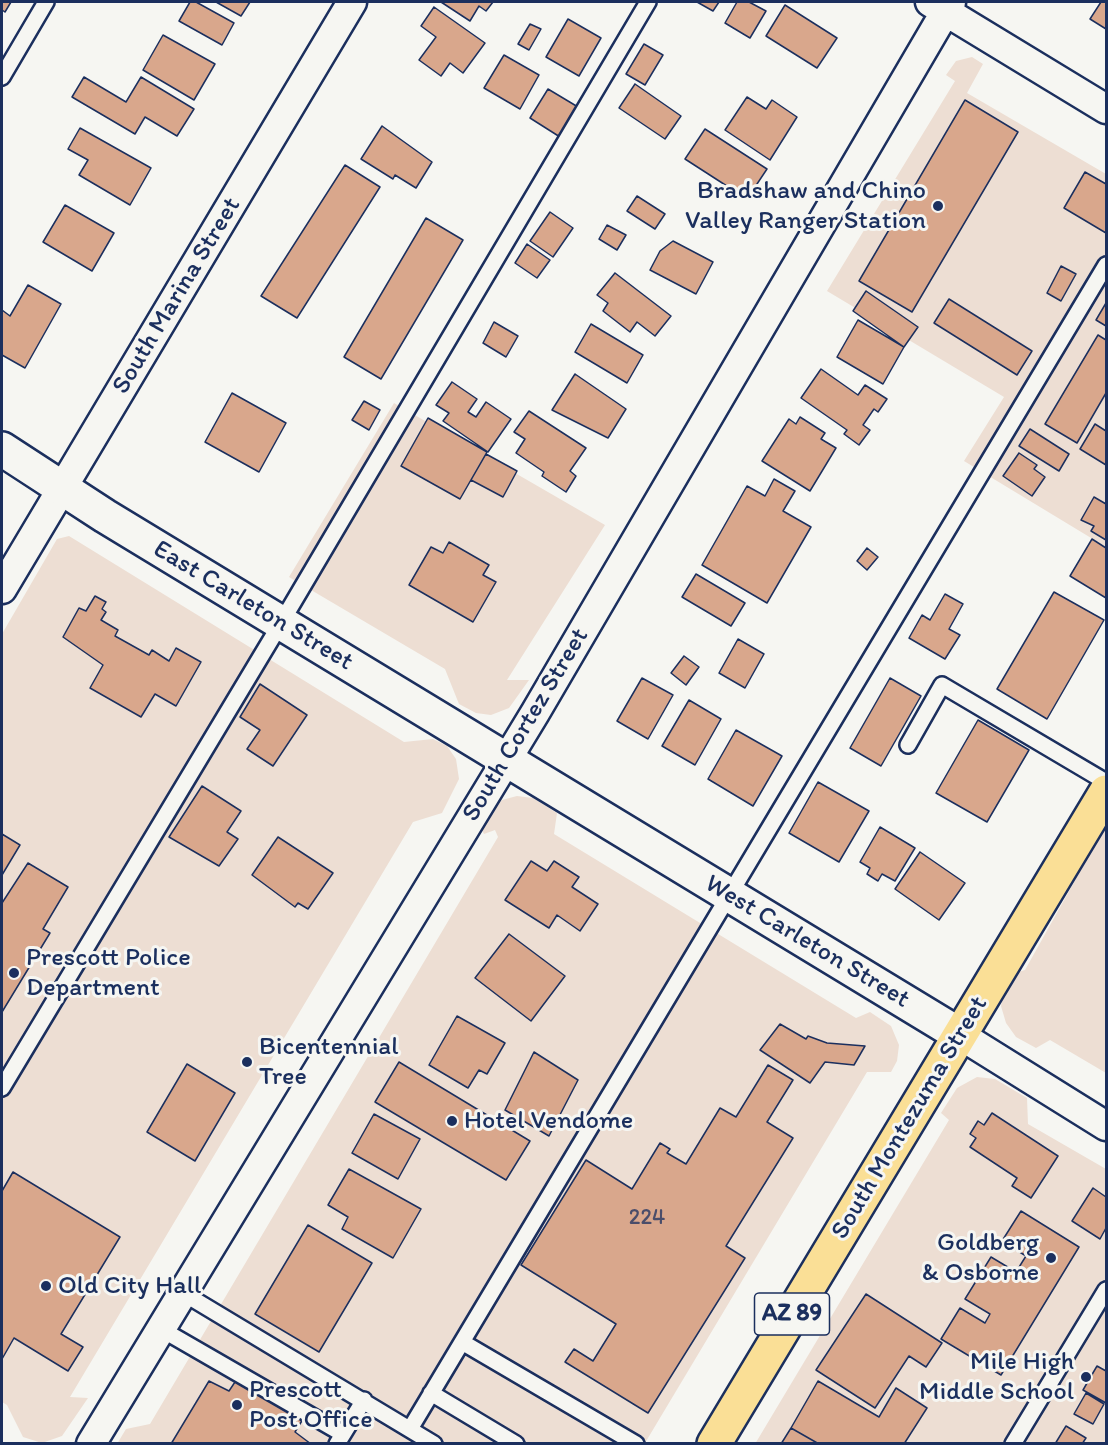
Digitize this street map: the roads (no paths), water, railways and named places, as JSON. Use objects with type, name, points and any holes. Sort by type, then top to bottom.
[{"type":"main road","name":"South Montezuma Street","points":[[714,1443],[1107,792]]},
{"type":"street","name":"South Marina Street","points":[[2,590],[352,2]]},
{"type":"street","points":[[942,5],[1107,109]]},
{"type":"street","name":"South Cortez Street","points":[[91,1443],[506,760],[942,5]]},
{"type":"street","name":"East Carleton Street","points":[[2,449],[63,489],[506,760]]},
{"type":"street","name":"West Carleton Street","points":[[506,760],[1107,1126]]},
{"type":"lane","points":[[2,77],[46,2]]},
{"type":"lane","points":[[2,1088],[281,623],[648,2]]},
{"type":"lane","points":[[410,1429],[1107,265]]},
{"type":"lane","points":[[908,745],[942,685],[1107,782]]},
{"type":"lane","points":[[1013,1443],[1107,1290]]},
{"type":"lane","points":[[183,1293],[434,1443]]},
{"type":"lane","points":[[161,1329],[340,1438],[364,1400]]},
{"type":"lane","points":[[462,1342],[636,1443]]},
{"type":"lane","points":[[431,1393],[516,1443]]},
{"type":"place","name":"Bradshaw and Chino Valley Ranger Station","points":[[938,206]]},
{"type":"place","name":"Prescott Police Department","points":[[14,973]]},
{"type":"place","name":"Bicentennial Tree","points":[[247,1062]]},
{"type":"place","name":"Hotel Vendome","points":[[452,1121]]},
{"type":"place","name":"Goldberg & Osborne","points":[[1051,1258]]},
{"type":"place","name":"Old City Hall","points":[[46,1286]]},
{"type":"place","name":"Mile High Middle School","points":[[1086,1377]]},
{"type":"place","name":"Prescott Post Office","points":[[237,1405]]}]
